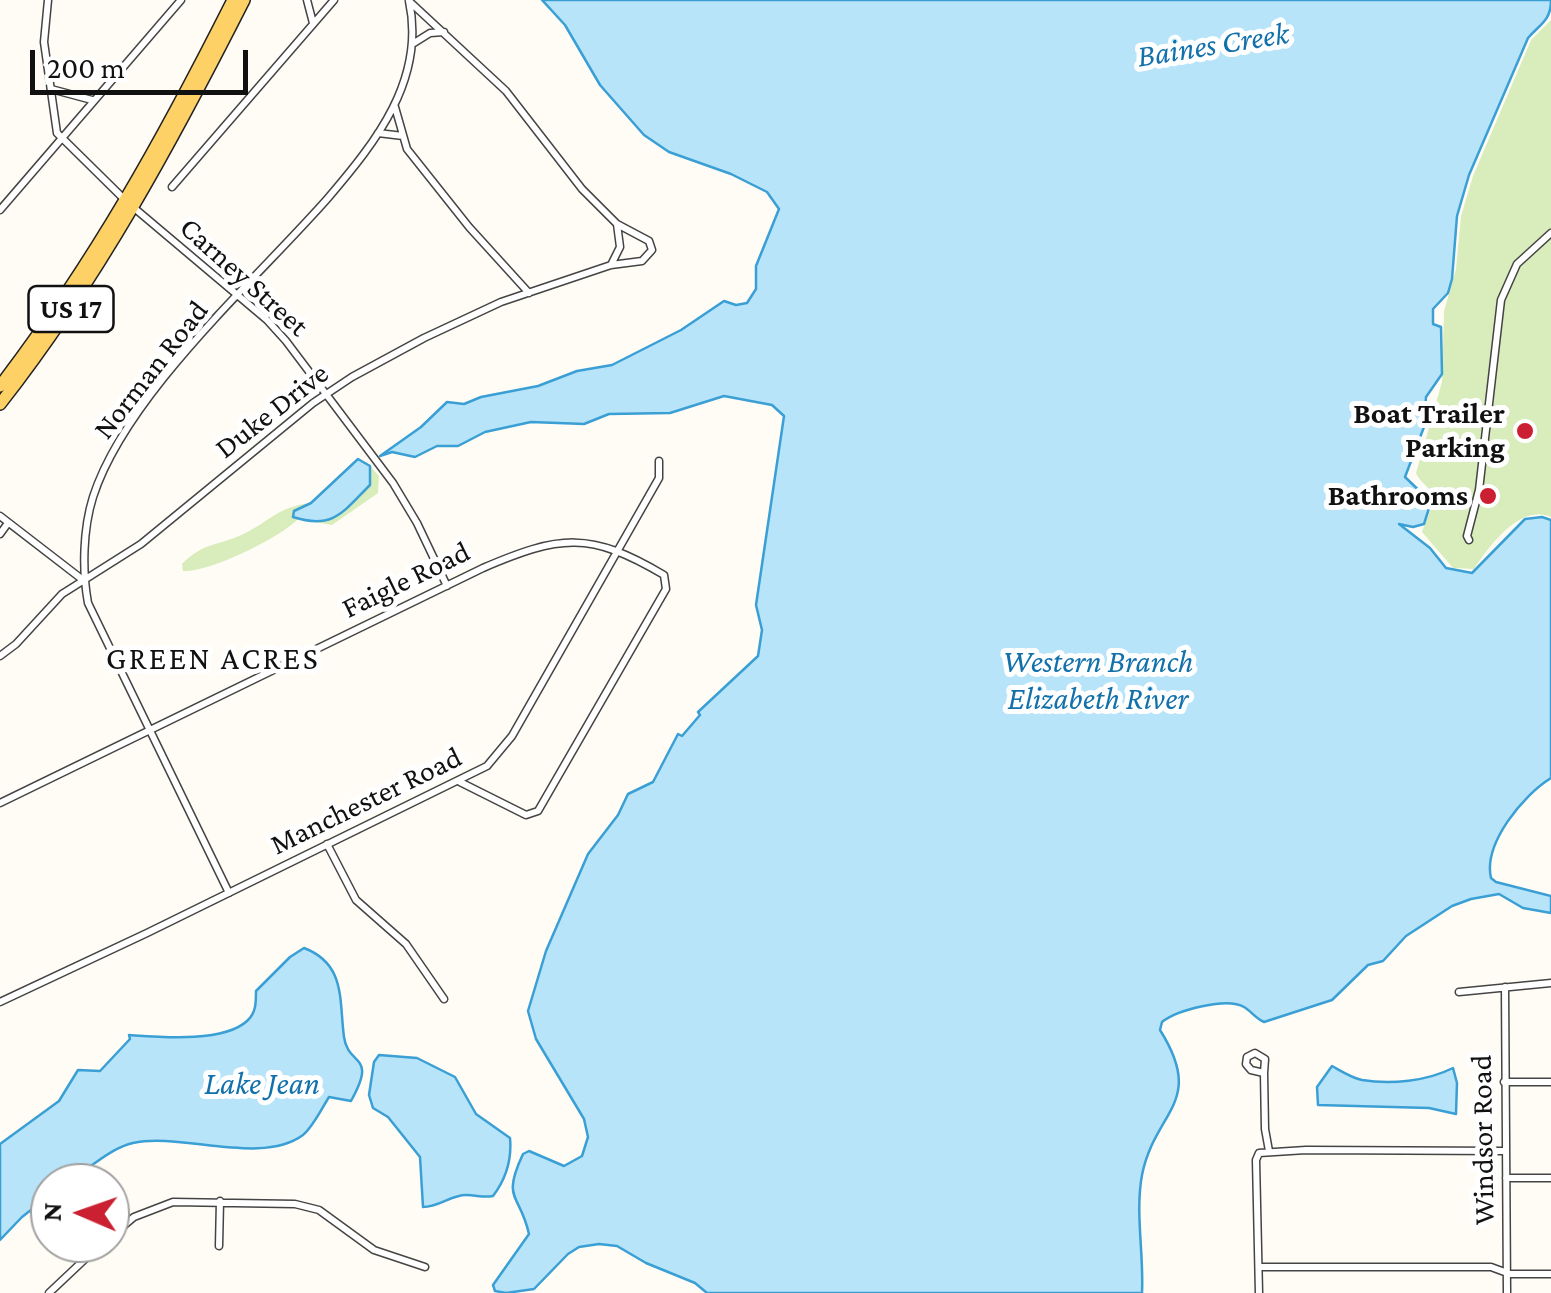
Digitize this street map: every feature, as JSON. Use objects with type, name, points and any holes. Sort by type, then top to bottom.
[{"type":"main road","name":"US 17","points":[[0,386],[131,205],[233,0]]},
{"type":"main road","name":"US 17","points":[[0,404],[61,323],[174,138],[244,0]]},
{"type":"street","points":[[48,0],[44,42],[56,130],[61,138]]},
{"type":"street","points":[[0,210],[180,0]]},
{"type":"street","points":[[307,0],[313,24]]},
{"type":"street","points":[[172,187],[334,0]]},
{"type":"street","name":"Duke Drive","points":[[0,656],[62,594],[167,524],[326,394],[424,338],[529,293],[611,265],[642,261],[652,250],[640,234],[617,224],[582,189],[506,91],[408,1]]},
{"type":"street","name":"Norman Road","points":[[230,893],[93,614],[84,580],[90,509],[109,461],[148,400],[344,180],[395,108],[413,44],[408,1]]},
{"type":"street","points":[[413,44],[430,33],[444,32]]},
{"type":"street","points":[[52,89],[92,100]]},
{"type":"street","points":[[395,108],[407,149],[469,227],[529,293]]},
{"type":"street","points":[[378,133],[403,136]]},
{"type":"street","name":"Carney Street","points":[[61,138],[286,341],[404,500],[447,586]]},
{"type":"street","points":[[611,265],[620,247],[617,224]]},
{"type":"street","points":[[1469,540],[1466,536],[1479,490],[1501,300],[1517,264],[1551,234]]},
{"type":"street","name":"Manchester Road","points":[[0,1002],[487,766],[502,752],[617,552],[658,478],[659,461]]},
{"type":"street","points":[[0,516],[84,580]]},
{"type":"street","points":[[0,534],[8,523]]},
{"type":"street","name":"Faigle Road","points":[[0,803],[518,553],[552,542],[582,543],[617,552],[664,575],[666,589],[540,809],[526,815],[460,782]]},
{"type":"street","points":[[327,844],[356,900],[406,944],[444,999]]},
{"type":"street","points":[[1459,992],[1551,982]]},
{"type":"street","name":"Windsor Road","points":[[1505,987],[1507,1293]]},
{"type":"street","points":[[1264,1072],[1269,1151]]},
{"type":"street","points":[[1504,1082],[1551,1082]]},
{"type":"street","points":[[1259,1293],[1258,1155],[1269,1151],[1505,1151]]},
{"type":"street","points":[[1506,1178],[1551,1178]]},
{"type":"street","points":[[130,1221],[160,1206],[187,1201],[308,1206],[374,1250],[426,1267]]},
{"type":"street","points":[[219,1246],[220,1201]]},
{"type":"street","points":[[49,1293],[81,1263]]},
{"type":"street","points":[[1258,1267],[1491,1267],[1506,1272],[1551,1274]]},
{"type":"green space","points":[[1551,20],[1551,517],[1540,514],[1517,521],[1474,569],[1453,568],[1422,532],[1432,496],[1416,473],[1442,382],[1444,311],[1456,269],[1461,216],[1473,176],[1531,40]]},
{"type":"green space","points":[[370,466],[379,476],[378,493],[332,525],[298,519],[243,553],[183,571],[182,564],[196,552],[239,536],[290,508],[311,503],[294,511],[342,511],[371,477]]},
{"type":"water","name":"Western Branch Elizabeth River","points":[[542,0],[1551,0],[1547,18],[1528,38],[1469,175],[1457,216],[1452,279],[1448,293],[1433,309],[1433,324],[1441,327],[1442,374],[1426,397],[1424,427],[1405,477],[1431,502],[1424,524],[1399,524],[1430,548],[1446,568],[1472,573],[1525,519],[1551,520],[1551,778],[1529,796],[1508,822],[1493,850],[1490,865],[1491,878],[1496,882],[1551,896],[1551,913],[1523,908],[1499,894],[1471,899],[1452,906],[1406,936],[1383,961],[1368,965],[1332,1000],[1264,1022],[1244,1007],[1226,1003],[1190,1009],[1162,1022],[1160,1030],[1178,1074],[1178,1091],[1148,1153],[1142,1175],[1142,1293],[707,1293],[695,1283],[617,1246],[599,1244],[579,1247],[568,1254],[534,1289],[495,1291],[493,1285],[529,1234],[513,1189],[523,1154],[529,1151],[564,1166],[582,1156],[588,1137],[584,1119],[536,1039],[528,1011],[546,951],[588,854],[618,815],[628,794],[653,782],[678,734],[682,736],[700,715],[698,712],[758,656],[762,630],[756,605],[784,416],[772,405],[724,396],[670,413],[609,414],[584,424],[531,422],[485,432],[458,446],[437,446],[415,457],[392,452],[380,456],[421,427],[447,402],[464,404],[538,386],[577,371],[612,365],[681,330],[724,301],[747,303],[756,289],[756,266],[779,209],[767,192],[731,174],[669,152],[644,135],[600,85],[565,25]]},
{"type":"water","points":[[358,459],[370,466],[370,485],[344,510],[328,520],[293,517],[294,511],[311,503]]},
{"type":"water","name":"Lake Jean","points":[[304,948],[318,955],[334,973],[344,1037],[362,1068],[351,1101],[329,1097],[307,1132],[286,1144],[243,1148],[152,1141],[122,1147],[94,1163],[30,1163],[30,1211],[0,1240],[0,1144],[59,1101],[78,1070],[100,1071],[130,1039],[129,1035],[207,1036],[247,1021],[256,1004],[256,991]]},
{"type":"water","name":"Lake Jean","points":[[379,1055],[417,1058],[455,1077],[476,1114],[510,1138],[507,1169],[493,1196],[461,1196],[423,1207],[420,1157],[388,1117],[373,1108],[369,1095],[374,1062]]},
{"type":"water","points":[[1332,1066],[1358,1079],[1385,1082],[1420,1079],[1453,1068],[1457,1083],[1456,1114],[1429,1108],[1318,1105],[1317,1087]]},
{"type":"place","name":"Boat Trailer Parking","points":[[1525,431]]},
{"type":"place","name":"Bathrooms","points":[[1488,496]]},
{"type":"district","name":"GREEN ACRES","points":[[213,659]]},
{"type":"water label","name":"Baines Creek","points":[[1213,45]]}]
